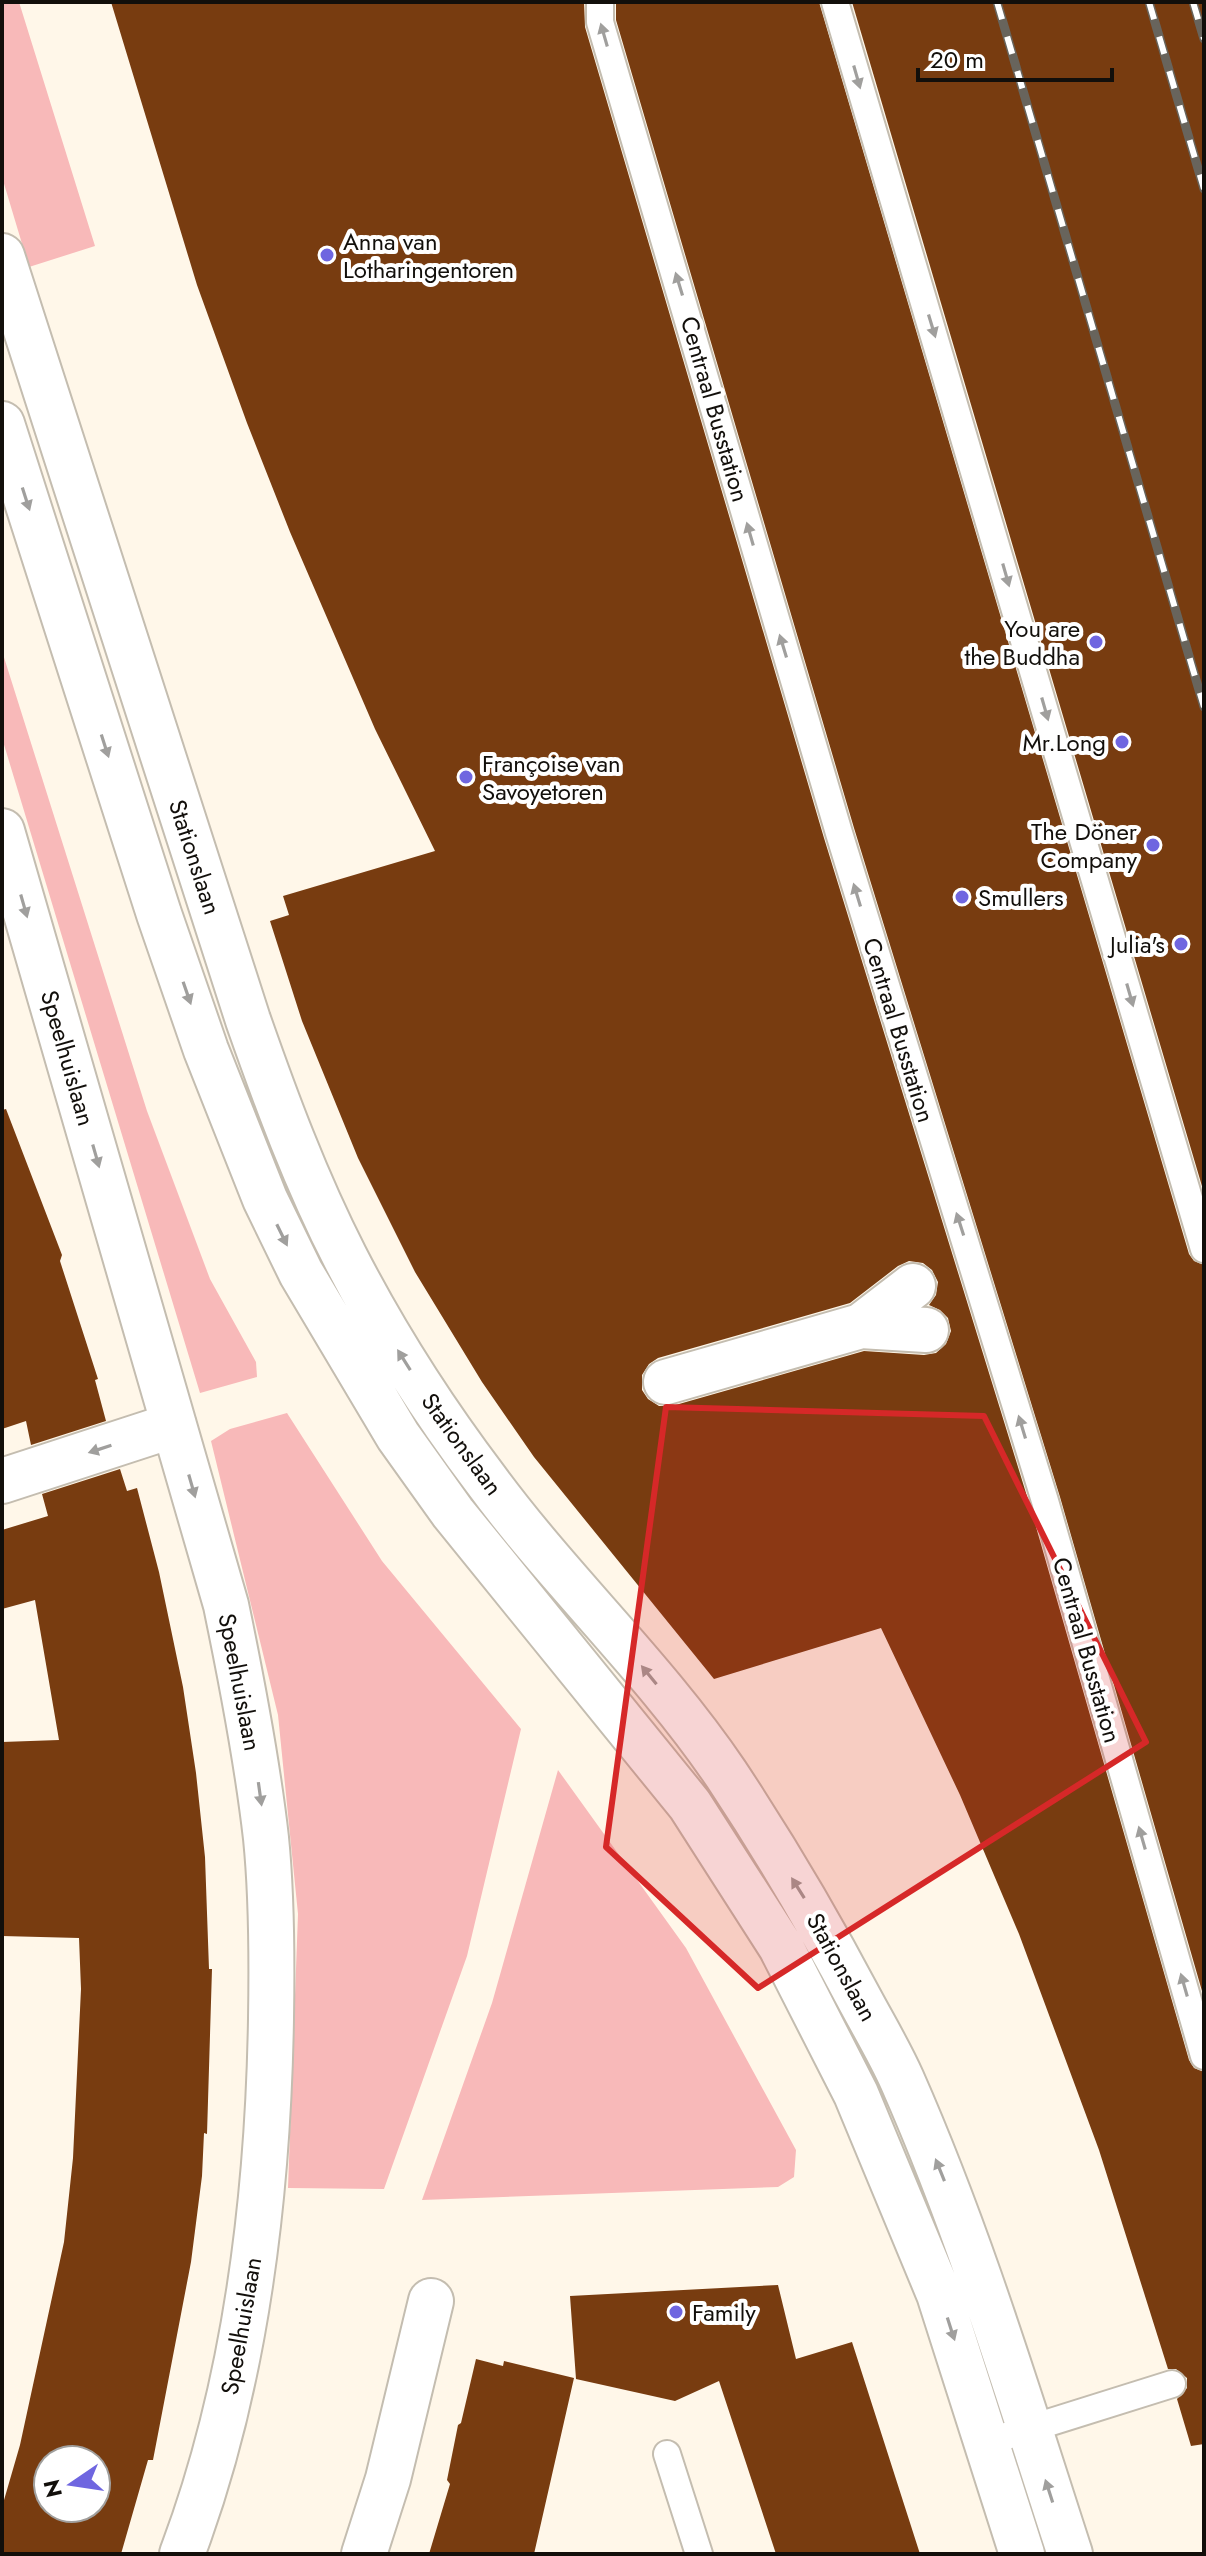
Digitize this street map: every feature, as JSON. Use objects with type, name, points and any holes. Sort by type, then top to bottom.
[{"type":"main road","name":"Stationslaan","points":[[2,256],[248,1020],[276,1099],[344,1255],[386,1333],[435,1410],[489,1484],[651,1677],[724,1771],[820,1923],[900,2075],[944,2177],[982,2281],[1070,2554]]},
{"type":"main road","name":"Stationslaan","points":[[2,424],[159,914],[206,1050],[260,1187],[289,1248],[398,1436],[453,1513],[690,1805],[781,1947],[856,2094],[939,2294],[1022,2554]]},
{"type":"main road","name":"Speelhuislaan","points":[[2,831],[226,1605],[250,1716],[266,1841],[272,1966],[270,2100],[253,2258],[227,2404],[204,2496],[182,2554]]},
{"type":"main road","points":[[861,1326],[913,1286]]},
{"type":"main road","points":[[666,1382],[861,1326],[926,1330]]},
{"type":"main road","points":[[2,1481],[174,1425]]},
{"type":"main road","points":[[364,2554],[388,2479],[431,2301]]},
{"type":"lane","name":"Centraal Busstation","points":[[600,2],[600,22],[708,381],[776,624],[909,1066],[1045,1501],[1204,2056]]},
{"type":"lane","points":[[835,2],[1204,1249]]},
{"type":"lane","points":[[987,2442],[1172,2384]]},
{"type":"lane","points":[[667,2454],[699,2554]]},
{"type":"highlighted area","points":[[666,1407],[984,1416],[1146,1742],[758,1988],[606,1847]]},
{"type":"shaded area","points":[[2,2],[19,2],[95,246],[29,267],[2,177]]},
{"type":"shaded area","points":[[2,651],[147,1111],[210,1279],[256,1362],[257,1377],[200,1393],[2,738]]},
{"type":"shaded area","points":[[287,1413],[382,1561],[521,1729],[467,1956],[384,2189],[288,2188],[298,1914],[278,1715],[211,1441],[230,1429]]},
{"type":"shaded area","points":[[558,1770],[686,1948],[796,2150],[794,2177],[778,2187],[422,2200],[492,2003]]},
{"type":"building","points":[[111,2],[584,2],[585,27],[824,838],[1030,1506],[1189,2060],[1194,2068],[1204,2072],[1204,2444],[1191,2446],[1177,2399],[1187,2388],[1187,2378],[1176,2369],[1168,2369],[1099,2150],[1019,1934],[960,1795],[881,1628],[714,1679],[534,1457],[482,1382],[415,1272],[358,1158],[302,1021],[270,921],[289,915],[283,896],[435,851],[375,729],[290,532],[197,285]],"holes":[[[909,1261],[923,1263],[932,1270],[938,1282],[936,1295],[929,1305],[948,1318],[951,1331],[946,1344],[936,1353],[864,1351],[672,1406],[659,1406],[648,1399],[642,1390],[642,1375],[649,1364],[658,1358],[850,1303],[898,1266]]]},
{"type":"building","points":[[616,2],[819,2],[1189,1254],[1194,1261],[1204,1265],[1204,1998],[1060,1497],[854,828],[616,20]]},
{"type":"building","points":[[852,2],[1204,2],[1204,1193]]},
{"type":"building","points":[[6,1109],[62,1255],[60,1261],[98,1379],[95,1380],[106,1421],[31,1445],[26,1421],[2,1429],[2,1110]]},
{"type":"building","points":[[120,1469],[127,1491],[137,1488],[159,1572],[183,1687],[205,1857],[209,1969],[212,1969],[207,2134],[204,2133],[202,2176],[191,2262],[153,2460],[148,2460],[121,2554],[2,2554],[2,2507],[20,2445],[64,2242],[73,2158],[81,1989],[79,1938],[2,1936],[2,1742],[59,1740],[35,1600],[2,1609],[2,1530],[48,1516],[42,1494]]},
{"type":"building","points":[[778,2285],[796,2359],[852,2342],[920,2554],[776,2554],[719,2381],[675,2401],[576,2379],[570,2296]]},
{"type":"building","points":[[476,2359],[503,2366],[504,2361],[574,2378],[534,2554],[429,2554],[450,2484],[447,2480],[458,2425]]},
{"type":"railway","points":[[997,2],[1204,707]]},
{"type":"railway","points":[[1149,2],[1204,189]]},
{"type":"railway","points":[[1193,2],[1204,39]]},
{"type":"place","name":"Anna van Lotharingentoren","points":[[327,255]]},
{"type":"place","name":"You are the Buddha","points":[[1096,642]]},
{"type":"place","name":"Mr.Long","points":[[1122,742]]},
{"type":"place","name":"Françoise van Savoyetoren","points":[[466,777]]},
{"type":"place","name":"The Döner Company","points":[[1153,845]]},
{"type":"place","name":"Smullers","points":[[962,897]]},
{"type":"place","name":"Julia's","points":[[1181,944]]},
{"type":"place","name":"Family","points":[[676,2312]]}]
